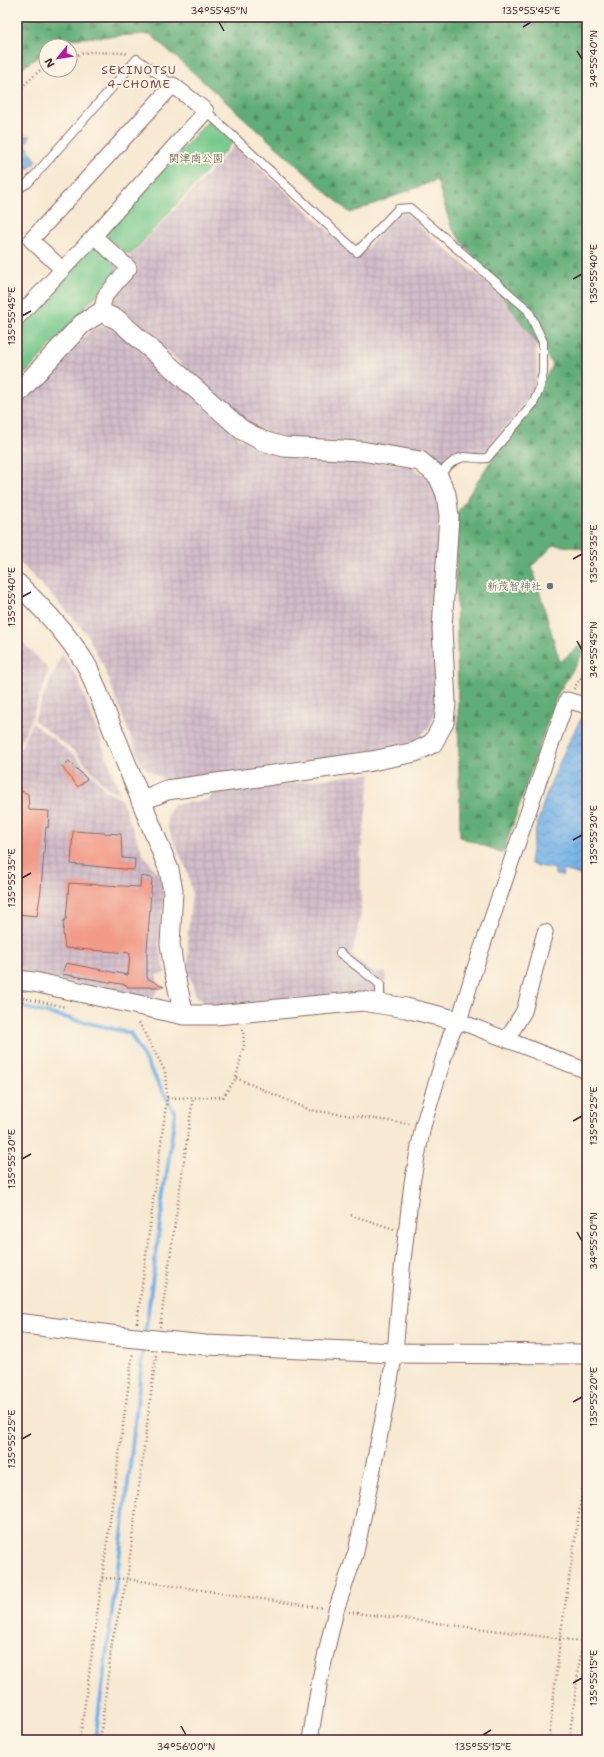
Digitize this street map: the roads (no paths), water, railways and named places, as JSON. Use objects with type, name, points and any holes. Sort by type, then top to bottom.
[{"type":"street","points":[[17,318],[94,236],[206,111],[173,85],[31,240],[62,269]]},
{"type":"street","points":[[17,394],[82,324],[101,312],[105,296],[128,268],[94,236]]},
{"type":"street","points":[[101,312],[118,320],[242,430],[263,441],[284,447],[362,451],[420,461],[438,476],[446,494],[449,516],[442,629],[446,703],[444,722],[433,743],[414,752],[372,761],[167,790],[141,801]]},
{"type":"street","points":[[17,583],[61,628],[76,648],[88,668],[169,870],[173,891],[170,944],[174,971],[184,1015]]},
{"type":"street","points":[[310,1740],[320,1678],[336,1610],[356,1552],[382,1424],[395,1353],[402,1269],[412,1183],[423,1126],[451,1034],[459,1021],[474,971],[554,736],[568,700],[587,706]]},
{"type":"street","points":[[507,1039],[524,1011],[545,932]]},
{"type":"street","points":[[17,980],[34,982],[184,1015],[242,1013],[362,1001],[406,1008],[459,1021],[587,1071]]},
{"type":"street","points":[[17,1322],[135,1338],[205,1345],[395,1353],[587,1354]]},
{"type":"lane","points":[[17,189],[28,183],[137,59],[173,85]]},
{"type":"lane","points":[[206,111],[358,252],[398,209],[410,208],[528,310],[543,342],[544,359],[539,390],[533,404],[487,458],[478,459],[465,457],[452,461],[438,476]]},
{"type":"lane","points":[[340,953],[380,984],[380,1004]]},
{"type":"water","points":[[17,136],[30,136],[26,145],[36,160],[34,164],[17,178]]},
{"type":"water","points":[[585,711],[587,712],[587,877],[564,870],[562,876],[555,875],[555,869],[532,865],[530,863],[533,841],[540,814],[551,783],[570,739]]},
{"type":"waterway","points":[[17,1006],[130,1033],[175,1113],[145,1335]]},
{"type":"waterway","points":[[95,1740],[121,1544],[144,1343]]},
{"type":"place","name":"新茂智神社","points":[[550,586]]},
{"type":"district","name":"SEKINOTSU 4-CHOME","points":[[139,77]]},
{"type":"park label","name":"関津南公園","points":[[196,158]]}]
